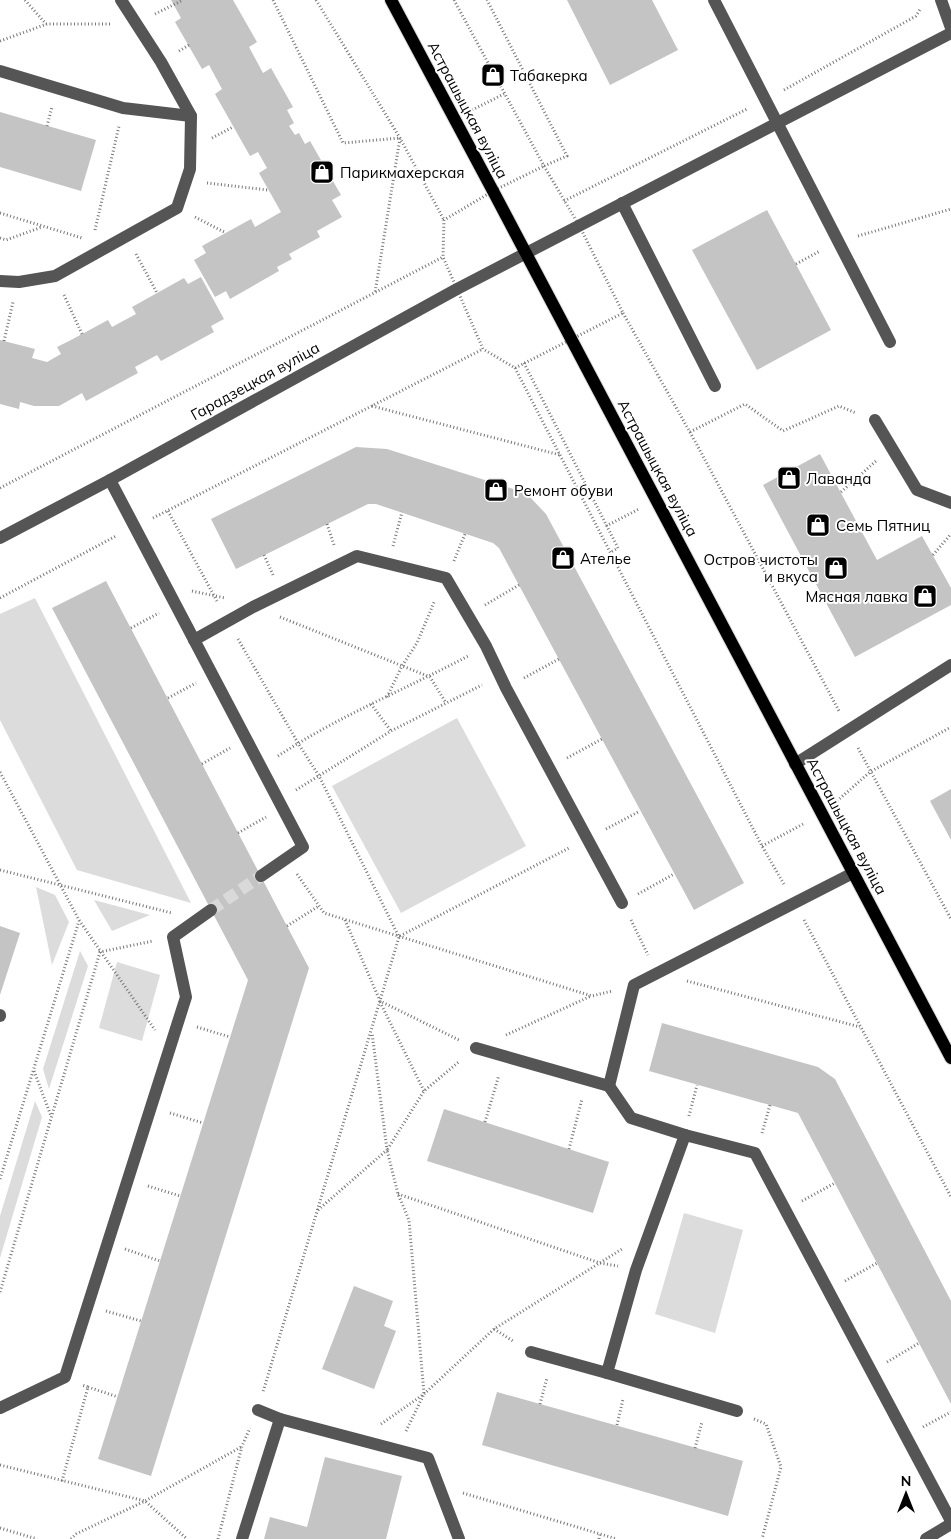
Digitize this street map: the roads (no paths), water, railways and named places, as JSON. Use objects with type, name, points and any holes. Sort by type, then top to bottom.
[{"type":"main road","name":"Астрашыцкая вуліца","points":[[390,0],[526,253],[951,1058]]},
{"type":"street","points":[[0,281],[18,282],[55,276],[176,208],[190,169],[191,116],[161,62],[121,0]]},
{"type":"street","points":[[714,0],[890,342]]},
{"type":"street","points":[[941,0],[951,28]]},
{"type":"street","name":"Гарадзецкая вуліца","points":[[0,538],[526,253],[580,227],[622,203],[951,33]]},
{"type":"street","points":[[0,71],[123,108],[191,116]]},
{"type":"street","points":[[622,203],[716,386]]},
{"type":"street","points":[[875,420],[917,490],[951,503]]},
{"type":"street","points":[[110,480],[303,848],[261,876]]},
{"type":"street","points":[[194,640],[253,606],[357,556],[446,578],[486,646],[506,688],[622,903]]},
{"type":"street","points":[[795,764],[951,665]]},
{"type":"street","points":[[610,1086],[634,985],[853,872]]},
{"type":"street","points":[[0,1408],[65,1377],[186,996],[173,937],[211,910]]},
{"type":"street","points":[[476,1048],[610,1086],[630,1118],[685,1135],[755,1153],[951,1522],[926,1539]]},
{"type":"street","points":[[607,1373],[636,1270],[685,1135]]},
{"type":"street","points":[[531,1352],[737,1411]]},
{"type":"street","points":[[258,1410],[280,1418],[428,1458],[459,1539]]},
{"type":"street","points":[[242,1539],[280,1418]]},
{"type":"tunnel","points":[[211,910],[261,876]]},
{"type":"place","name":"Табакерка","points":[[493,75]]},
{"type":"place","name":"Парикмахерская","points":[[322,172]]},
{"type":"place","name":"Лаванда","points":[[789,478]]},
{"type":"place","name":"Ремонт обуви","points":[[496,490]]},
{"type":"place","name":"Семь Пятниц","points":[[818,525]]},
{"type":"place","name":"Ателье","points":[[563,558]]},
{"type":"place","name":"Остров чистоты и вкуса","points":[[836,568]]},
{"type":"place","name":"Мясная лавка","points":[[925,596]]}]
